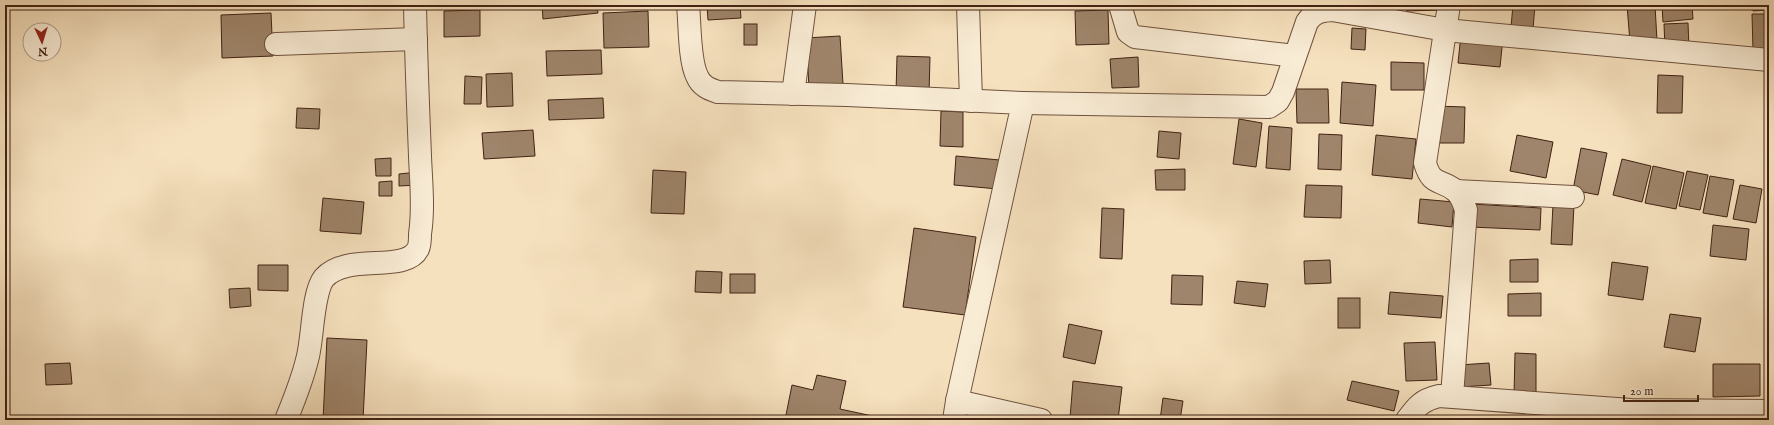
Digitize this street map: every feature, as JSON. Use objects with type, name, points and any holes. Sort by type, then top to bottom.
[{"type":"street","points":[[286,420],[308,359],[317,300],[323,279],[333,270],[347,265],[402,261],[413,256],[419,248],[423,217],[415,5]]},
{"type":"street","points":[[688,5],[693,60],[697,76],[705,87],[718,92],[1023,104],[1269,107],[1278,101],[1283,92],[1307,22],[1311,16],[1318,11],[1332,10],[1445,30],[1769,60]]},
{"type":"street","points":[[793,94],[805,5]]},
{"type":"street","points":[[968,5],[971,101]]},
{"type":"street","points":[[1120,5],[1128,32],[1135,37],[1295,56]]},
{"type":"street","points":[[1448,5],[1425,163],[1428,174],[1435,181],[1456,191],[1573,197]]},
{"type":"street","points":[[276,44],[416,39]]},
{"type":"street","points":[[1023,104],[955,410],[1041,420]]},
{"type":"street","points":[[1452,396],[1466,210],[1463,201],[1456,191]]},
{"type":"street","points":[[1407,420],[1415,408],[1426,399],[1452,396],[1631,410],[1659,415],[1769,411]]},
{"type":"building","points":[[542,5],[597,5],[598,13],[543,19]]},
{"type":"building","points":[[707,5],[740,5],[741,18],[708,20]]},
{"type":"building","points":[[1407,5],[1440,5],[1440,10],[1407,11]]},
{"type":"building","points":[[1513,5],[1535,5],[1533,29],[1511,27]]},
{"type":"building","points":[[1627,5],[1655,5],[1657,41],[1630,42]]},
{"type":"building","points":[[1662,5],[1692,5],[1693,19],[1663,22]]},
{"type":"building","points":[[1753,5],[1769,5],[1769,10],[1753,11]]},
{"type":"building","points":[[480,10],[480,36],[444,37],[444,11]]},
{"type":"building","points":[[1108,10],[1109,44],[1076,45],[1075,11]]},
{"type":"building","points":[[648,11],[649,47],[604,48],[603,13]]},
{"type":"building","points":[[271,13],[273,56],[222,58],[221,15]]},
{"type":"building","points":[[1752,14],[1769,14],[1769,50],[1753,50]]},
{"type":"building","points":[[1688,23],[1689,48],[1665,49],[1664,24]]},
{"type":"building","points":[[744,24],[757,24],[757,45],[744,45]]},
{"type":"building","points":[[1352,28],[1366,29],[1365,50],[1351,49]]},
{"type":"building","points":[[1461,34],[1503,38],[1500,67],[1458,63]]},
{"type":"building","points":[[840,36],[843,84],[809,87],[806,38]]},
{"type":"building","points":[[601,50],[602,74],[547,76],[546,51]]},
{"type":"building","points":[[897,56],[930,57],[929,94],[896,93]]},
{"type":"building","points":[[1138,57],[1139,87],[1112,88],[1110,59]]},
{"type":"building","points":[[1391,62],[1424,63],[1424,90],[1391,90]]},
{"type":"building","points":[[512,73],[513,106],[487,107],[486,74]]},
{"type":"building","points":[[1658,75],[1683,76],[1682,113],[1657,113]]},
{"type":"building","points":[[465,76],[482,77],[481,104],[464,104]]},
{"type":"building","points":[[1342,82],[1376,85],[1373,126],[1340,123]]},
{"type":"building","points":[[1296,89],[1328,89],[1329,123],[1297,123]]},
{"type":"building","points":[[603,98],[604,118],[549,120],[548,100]]},
{"type":"building","points":[[1435,106],[1465,107],[1464,143],[1434,143]]},
{"type":"building","points":[[297,108],[320,109],[319,129],[296,128]]},
{"type":"building","points":[[941,111],[963,112],[963,147],[940,146]]},
{"type":"building","points":[[1239,119],[1262,123],[1256,167],[1233,164]]},
{"type":"building","points":[[1269,126],[1292,128],[1290,170],[1266,168]]},
{"type":"building","points":[[533,130],[535,156],[484,159],[482,133]]},
{"type":"building","points":[[1159,131],[1181,133],[1179,159],[1157,157]]},
{"type":"building","points":[[1319,134],[1342,135],[1341,170],[1318,169]]},
{"type":"building","points":[[1376,135],[1416,139],[1412,179],[1372,175]]},
{"type":"building","points":[[1517,135],[1553,142],[1546,178],[1510,171]]},
{"type":"building","points":[[1581,148],[1607,153],[1598,195],[1573,190]]},
{"type":"building","points":[[956,156],[1000,160],[998,189],[954,185]]},
{"type":"building","points":[[391,158],[391,176],[376,176],[375,159]]},
{"type":"building","points":[[1622,159],[1651,166],[1642,202],[1613,195]]},
{"type":"building","points":[[1653,166],[1684,173],[1676,209],[1645,203]]},
{"type":"building","points":[[1185,169],[1185,190],[1156,190],[1155,170]]},
{"type":"building","points":[[653,170],[686,172],[684,214],[651,213]]},
{"type":"building","points":[[1687,171],[1708,175],[1700,210],[1679,206]]},
{"type":"building","points":[[418,172],[419,185],[399,186],[399,174]]},
{"type":"building","points":[[1710,176],[1734,180],[1727,217],[1703,213]]},
{"type":"building","points":[[392,181],[392,196],[379,196],[379,182]]},
{"type":"building","points":[[1306,185],[1342,186],[1341,218],[1304,217]]},
{"type":"building","points":[[1740,185],[1762,189],[1756,223],[1733,219]]},
{"type":"building","points":[[323,198],[364,202],[361,234],[320,231]]},
{"type":"building","points":[[1420,199],[1454,202],[1452,227],[1418,223]]},
{"type":"building","points":[[1471,204],[1541,208],[1540,230],[1470,227]]},
{"type":"building","points":[[1553,204],[1574,205],[1572,245],[1551,244]]},
{"type":"building","points":[[1102,208],[1124,209],[1122,259],[1100,258]]},
{"type":"building","points":[[1713,225],[1749,229],[1746,260],[1710,256]]},
{"type":"building","points":[[914,228],[976,237],[965,315],[903,307]]},
{"type":"building","points":[[1538,259],[1538,282],[1510,282],[1510,260]]},
{"type":"building","points":[[1330,260],[1331,283],[1305,284],[1304,261]]},
{"type":"building","points":[[1612,262],[1648,267],[1643,300],[1608,295]]},
{"type":"building","points":[[258,265],[288,265],[288,291],[258,290]]},
{"type":"building","points":[[696,271],[722,272],[721,293],[695,292]]},
{"type":"building","points":[[730,274],[755,274],[755,293],[730,293]]},
{"type":"building","points":[[1172,275],[1203,276],[1202,305],[1171,304]]},
{"type":"building","points":[[1237,281],[1268,284],[1265,307],[1234,303]]},
{"type":"building","points":[[250,288],[251,306],[230,308],[229,289]]},
{"type":"building","points":[[1390,292],[1443,296],[1441,318],[1388,314]]},
{"type":"building","points":[[1541,293],[1541,316],[1508,316],[1508,294]]},
{"type":"building","points":[[1338,298],[1360,298],[1360,328],[1338,328]]},
{"type":"building","points":[[1670,314],[1701,318],[1695,352],[1664,347]]},
{"type":"building","points":[[1069,324],[1102,331],[1095,364],[1063,357]]},
{"type":"building","points":[[327,338],[367,340],[363,420],[323,420]]},
{"type":"building","points":[[1435,342],[1437,380],[1406,381],[1404,343]]},
{"type":"building","points":[[1515,353],[1536,354],[1536,395],[1514,395]]},
{"type":"building","points":[[70,363],[72,384],[46,385],[45,364]]},
{"type":"building","points":[[1489,363],[1491,385],[1460,387],[1459,365]]},
{"type":"building","points":[[1713,364],[1760,364],[1760,396],[1713,397]]},
{"type":"building","points":[[817,375],[846,381],[840,409],[891,420],[785,420],[792,385],[813,390]]},
{"type":"building","points":[[1073,381],[1122,387],[1118,420],[1070,418]]},
{"type":"building","points":[[1352,381],[1399,391],[1394,411],[1347,400]]},
{"type":"building","points":[[1163,398],[1183,401],[1180,420],[1160,420]]}]
